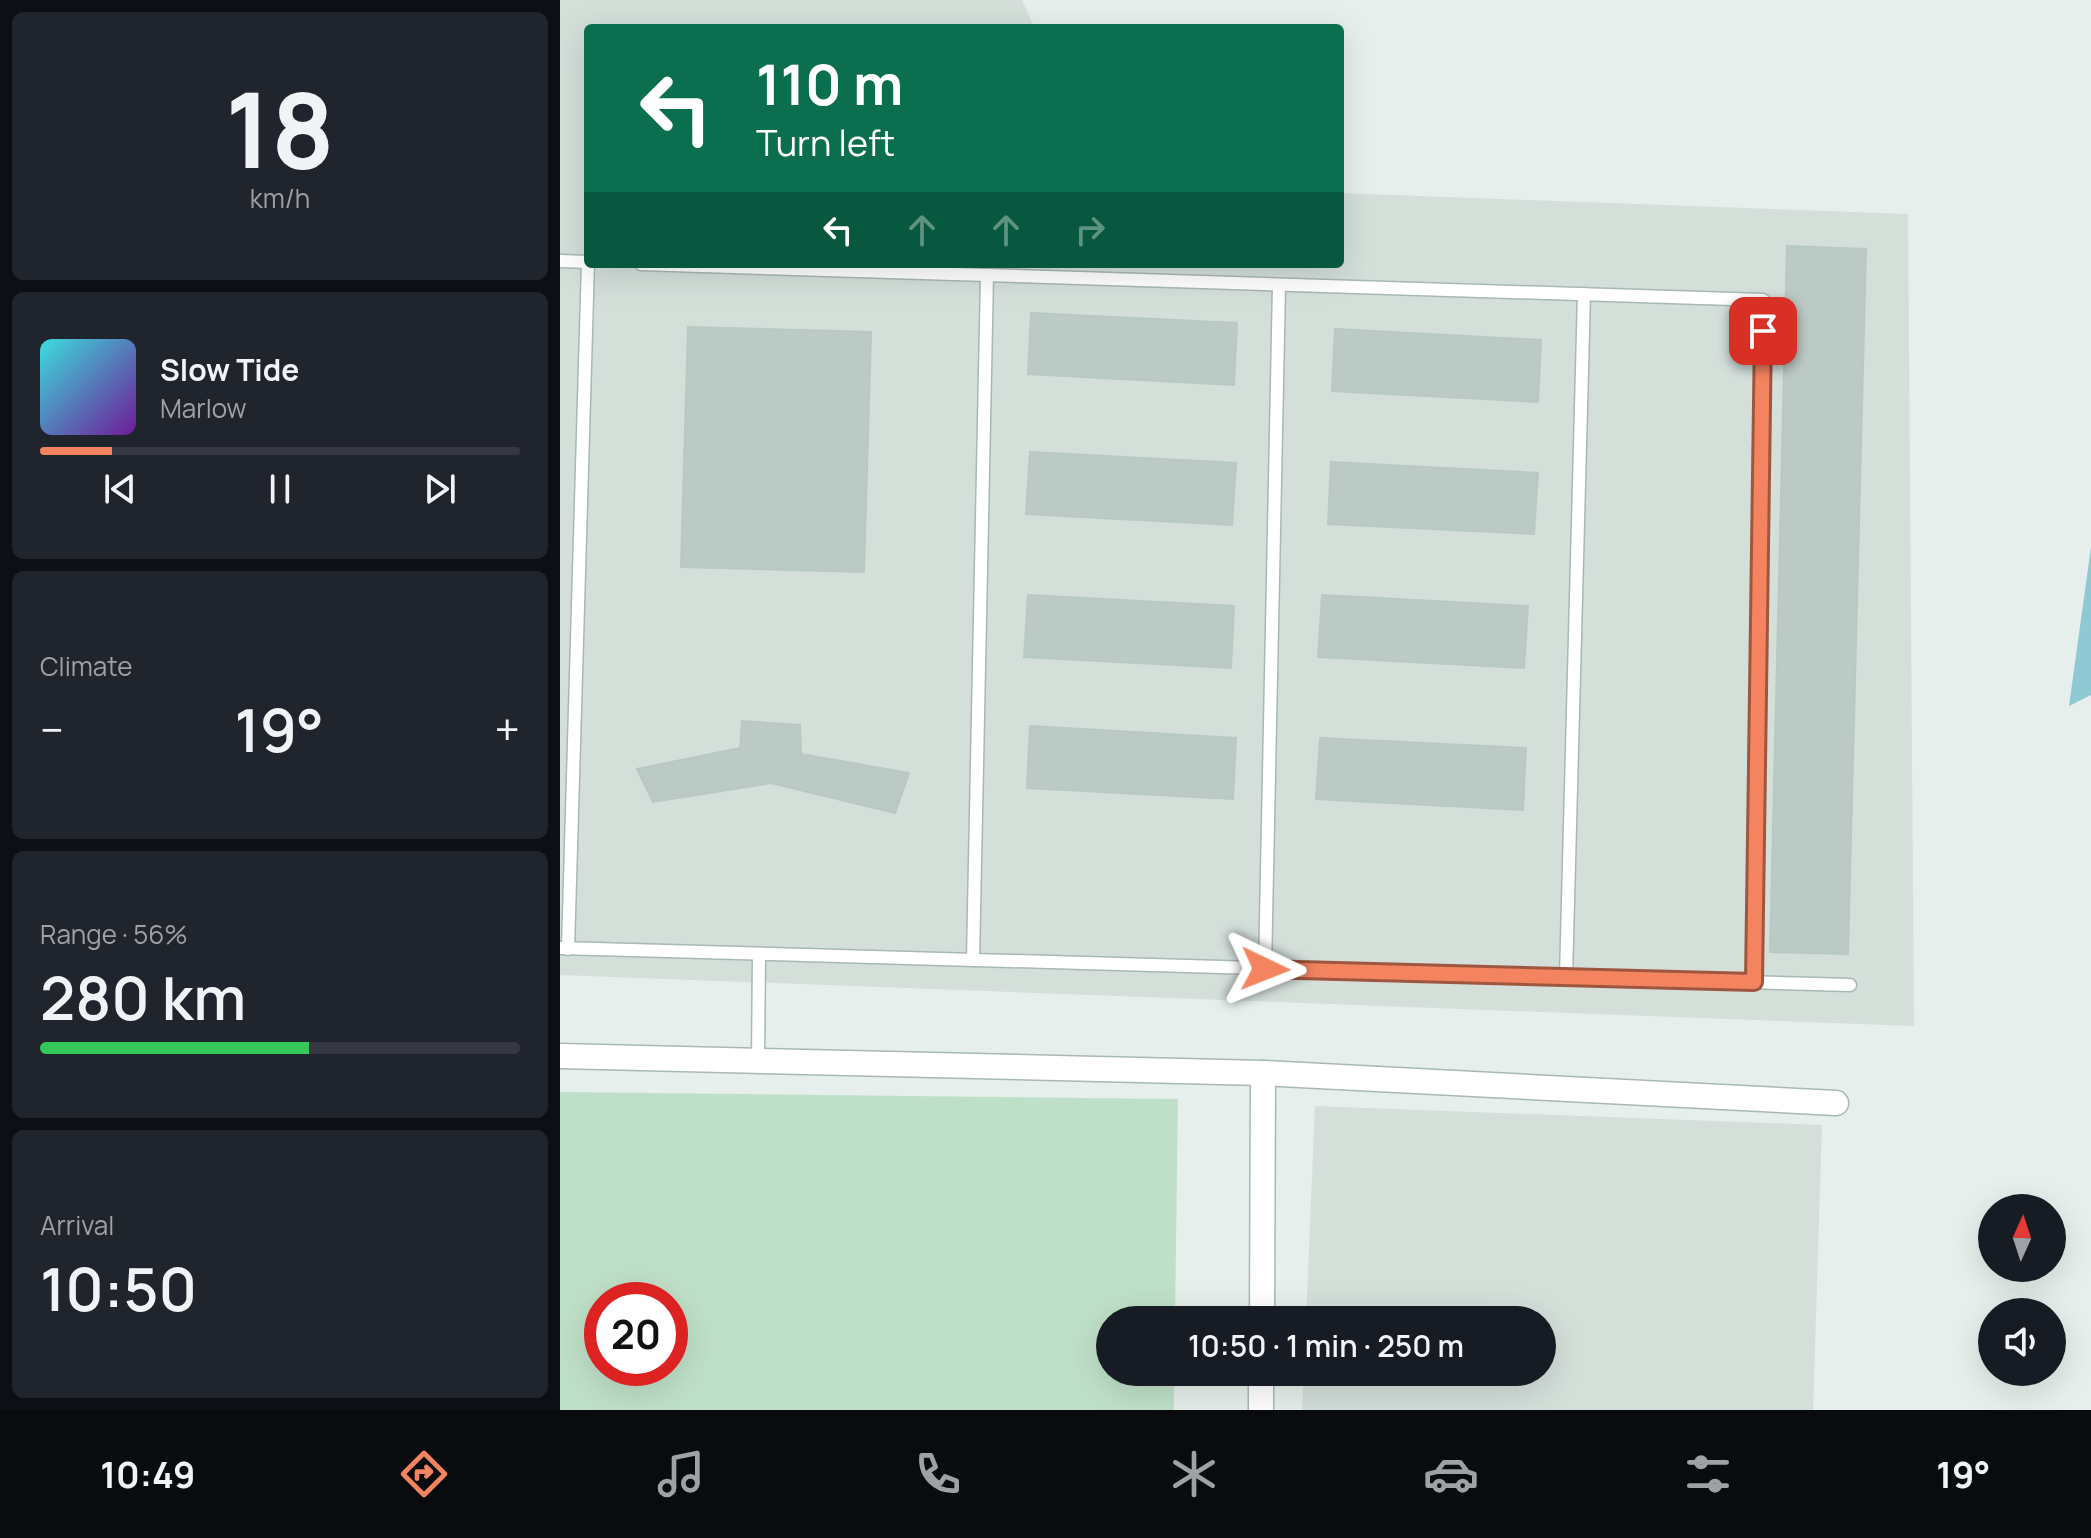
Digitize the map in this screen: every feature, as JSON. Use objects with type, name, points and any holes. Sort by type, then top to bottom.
[{"type":"street","points":[[560,1056],[1263,1073],[1836,1103]]},
{"type":"street","points":[[1262,1306],[1263,1073]]},
{"type":"street","points":[[1261,1386],[1261,1410]]},
{"type":"lane","points":[[560,261],[584,262]]},
{"type":"lane","points":[[588,268],[564,948],[1850,985]]},
{"type":"lane","points":[[767,268],[1763,300],[1754,982]]},
{"type":"lane","points":[[973,960],[987,275]]},
{"type":"lane","points":[[1265,969],[1279,285]]},
{"type":"lane","points":[[1566,977],[1584,294]]},
{"type":"lane","points":[[758,1061],[759,954]]},
{"type":"shaded area","points":[[560,0],[1022,0],[1033,24],[584,24],[584,268],[1344,268],[1344,193],[1908,214],[1914,1026],[560,975]]},
{"type":"shaded area","points":[[1315,1106],[1822,1125],[1813,1410],[1302,1410],[1303,1386],[1556,1386],[1556,1306],[1307,1306]]},
{"type":"green space","points":[[560,1092],[1178,1099],[1175,1306],[1096,1306],[1096,1386],[1174,1386],[1174,1410],[560,1410]]},
{"type":"water","points":[[2091,547],[2091,695],[2069,706]]},
{"type":"building","points":[[1787,246],[1866,249],[1848,954],[1770,952]]},
{"type":"building","points":[[1031,313],[1237,323],[1234,385],[1028,374]]},
{"type":"building","points":[[688,327],[871,332],[864,572],[681,567]]},
{"type":"building","points":[[1335,329],[1541,340],[1538,402],[1332,391]]},
{"type":"building","points":[[1030,452],[1236,463],[1232,525],[1026,514]]},
{"type":"building","points":[[1331,462],[1538,473],[1534,534],[1328,524]]},
{"type":"building","points":[[1028,595],[1234,606],[1231,668],[1024,657]]},
{"type":"building","points":[[1322,595],[1528,606],[1524,668],[1318,657]]},
{"type":"building","points":[[742,721],[800,725],[801,754],[909,773],[895,813],[771,783],[653,802],[637,769],[740,748]]},
{"type":"building","points":[[1030,726],[1236,738],[1233,799],[1027,788]]},
{"type":"building","points":[[1320,738],[1526,748],[1523,810],[1316,799]]},
{"type":"route","points":[[1265,969],[1754,982],[1763,331]]}]
